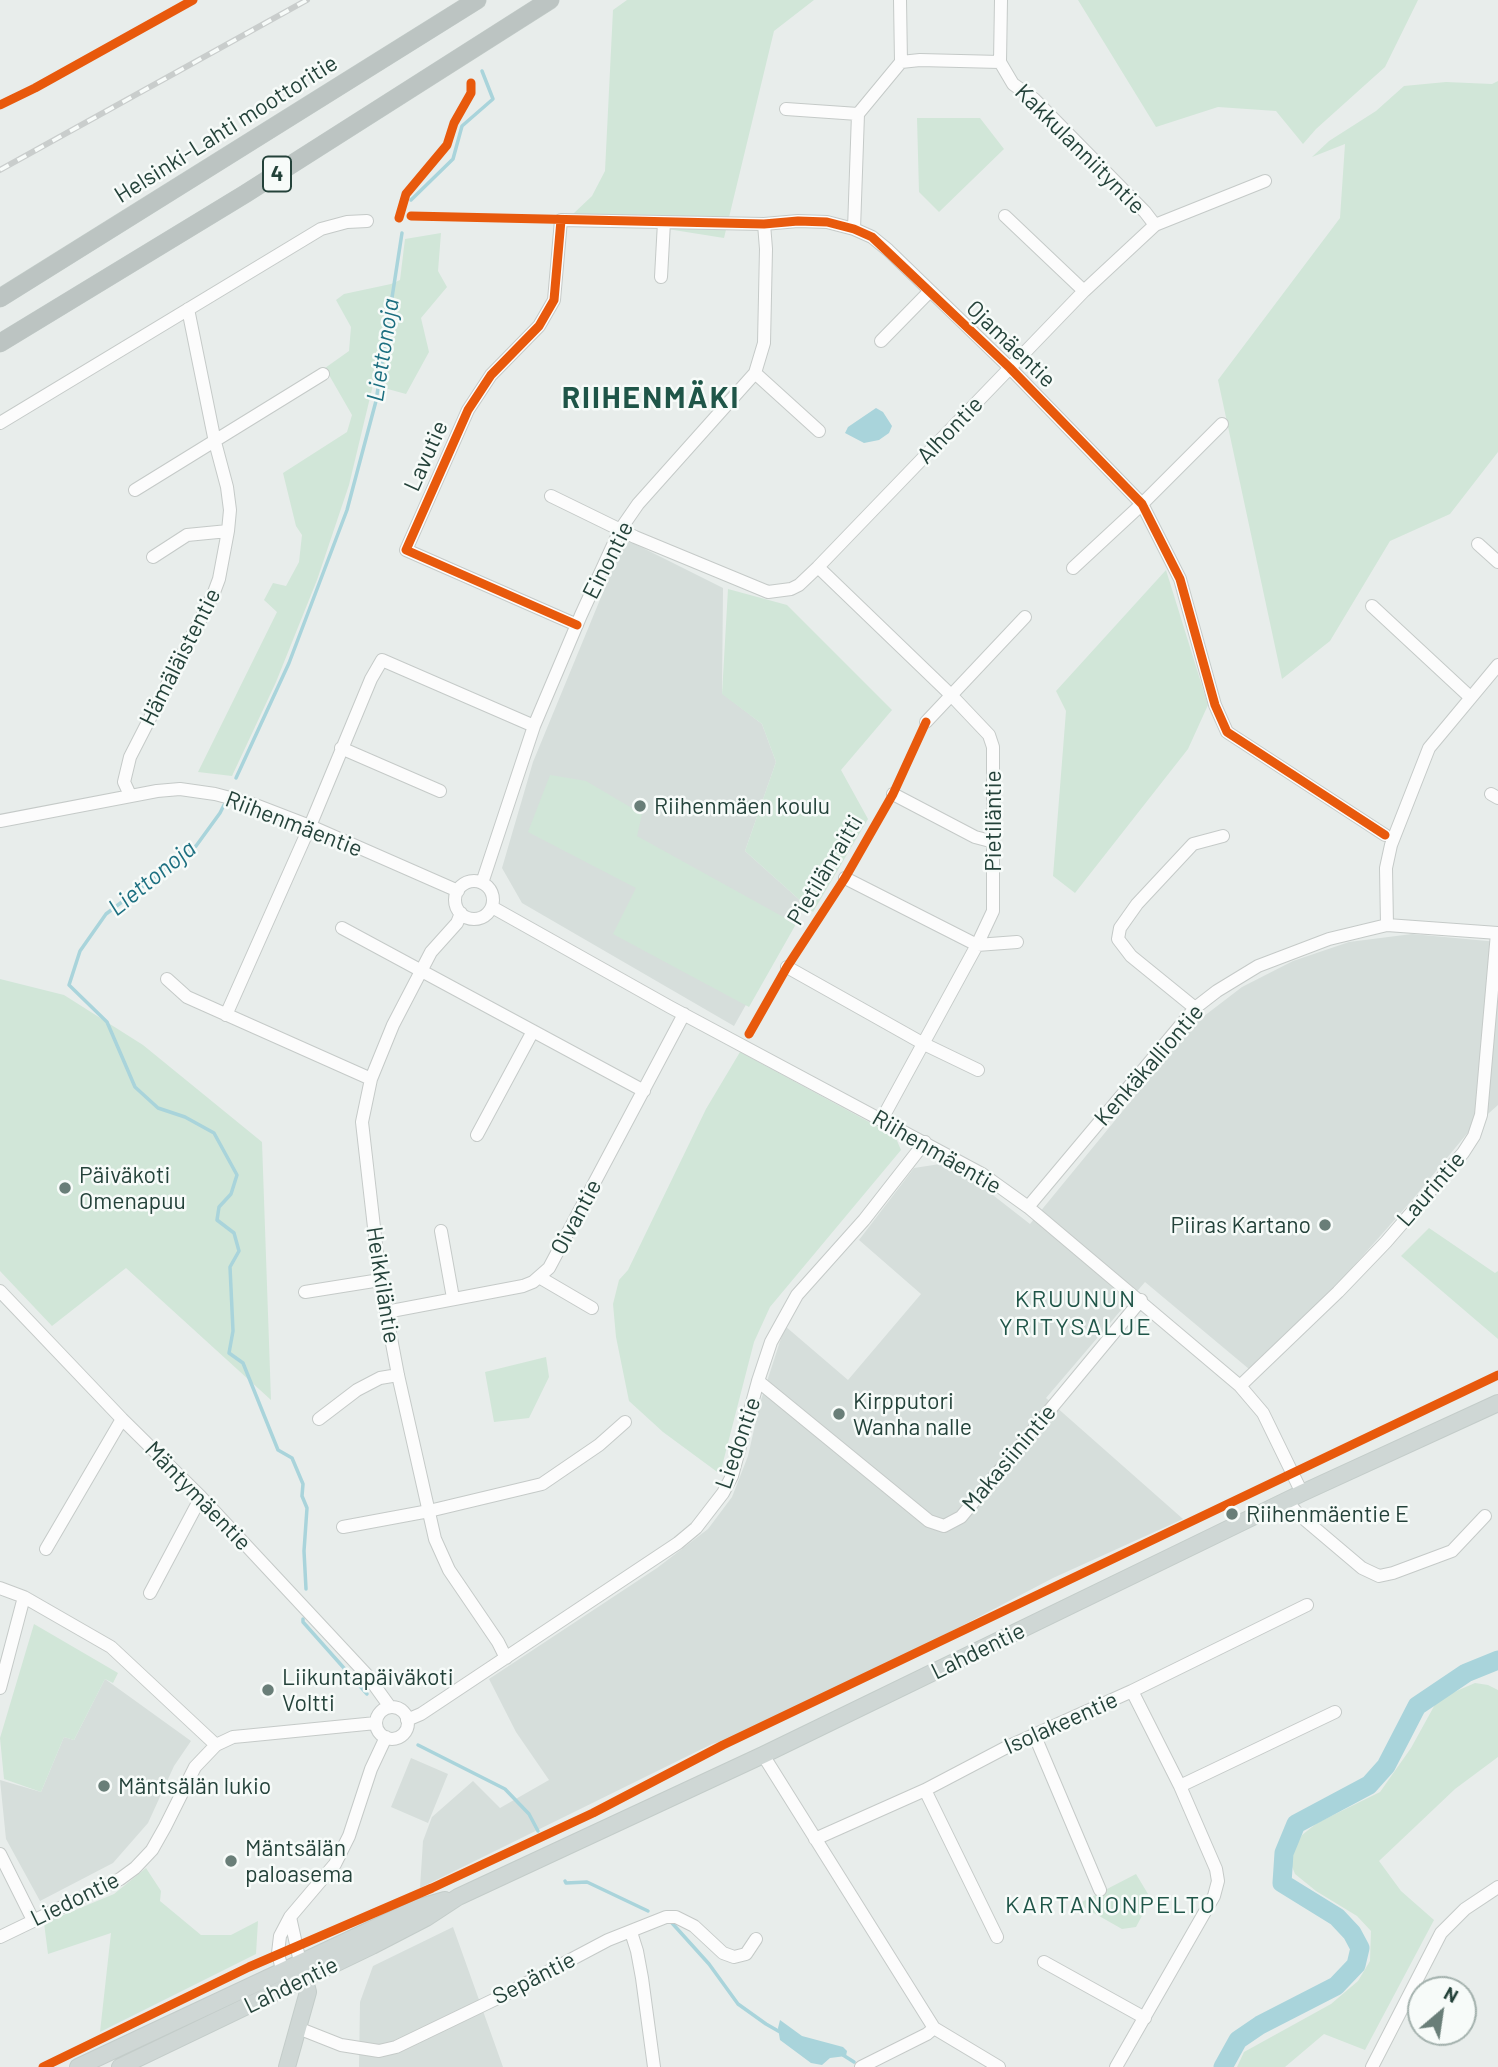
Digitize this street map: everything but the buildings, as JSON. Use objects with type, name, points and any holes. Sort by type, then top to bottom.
[{"type":"highway","name":"Helsinki-Lahti moottoritie","points":[[0,298],[477,0]]},
{"type":"highway","name":"4","points":[[0,343],[246,194],[550,0]]},
{"type":"main road","name":"Lahdentie","points":[[120,2067],[426,1918],[457,1897],[763,1755],[1303,1493],[1498,1403]]},
{"type":"main road","name":"Lahdentie","points":[[78,2067],[417,1908],[457,1897]]},
{"type":"main road","points":[[287,2067],[308,1992],[300,1962]]},
{"type":"main road","points":[[282,1970],[299,2023]]},
{"type":"street","points":[[854,229],[858,114],[901,62],[900,0]]},
{"type":"street","points":[[1000,62],[1001,0]]},
{"type":"street","name":"Kakkulanniityntie","points":[[901,62],[1000,62],[1013,84],[1034,99],[1155,225]]},
{"type":"street","points":[[786,109],[858,114]]},
{"type":"street","name":"Alhontie","points":[[551,496],[620,530],[768,592],[782,592],[799,585],[1084,291],[1155,225],[1265,181]]},
{"type":"street","points":[[1005,216],[1084,291]]},
{"type":"street","name":"Ojamäentie","points":[[561,220],[764,224],[798,220],[827,222],[872,237],[1010,368],[1142,504],[1180,579],[1215,705],[1227,732],[1385,835]]},
{"type":"street","name":"Lavutie","points":[[561,220],[554,300],[539,327],[491,375],[468,410],[406,550],[577,625]]},
{"type":"street","points":[[0,423],[321,229],[347,222],[367,221]]},
{"type":"street","points":[[662,277],[664,222]]},
{"type":"street","name":"Einontie","points":[[482,883],[534,726],[620,530],[638,504],[755,373],[764,344],[764,224]]},
{"type":"street","points":[[881,341],[929,292]]},
{"type":"street","name":"Hämäläistentie","points":[[130,795],[124,782],[130,757],[213,595],[228,531],[230,510],[227,487],[188,309]]},
{"type":"street","points":[[755,373],[819,431]]},
{"type":"street","points":[[135,490],[323,374]]},
{"type":"street","points":[[1073,568],[1222,424]]},
{"type":"street","points":[[153,557],[187,535],[228,531]]},
{"type":"street","points":[[1478,544],[1498,562]]},
{"type":"street","name":"Pietiläntie","points":[[818,567],[952,696],[989,735],[993,747],[993,911],[882,1119]]},
{"type":"street","points":[[1372,606],[1470,697]]},
{"type":"street","points":[[926,722],[1025,617]]},
{"type":"street","points":[[226,1015],[310,826],[371,679],[382,660],[534,726]]},
{"type":"street","points":[[1387,925],[1386,868],[1391,845],[1429,748],[1498,665]]},
{"type":"street","points":[[341,748],[440,791]]},
{"type":"street","name":"Riihenmäentie","points":[[0,821],[130,795],[180,789],[215,794],[253,804],[310,826],[458,891]]},
{"type":"street","points":[[893,794],[975,837],[994,842]]},
{"type":"street","points":[[1195,1008],[1131,956],[1118,939],[1120,929],[1137,904],[1194,844],[1223,836]]},
{"type":"street","points":[[845,878],[977,945],[1017,942]]},
{"type":"street","points":[[466,883],[482,883],[492,893],[492,907],[484,916],[478,918],[461,914],[456,903],[458,891],[466,883]]},
{"type":"street","name":"Riihenmäentie","points":[[492,907],[684,1014],[925,1142],[982,1174],[1028,1207],[1240,1386],[1263,1413],[1303,1493]]},
{"type":"street","name":"Heikkiläntie","points":[[461,914],[457,923],[431,952],[393,1025],[371,1079],[362,1122],[380,1280],[398,1375],[435,1539],[449,1570],[506,1658]]},
{"type":"street","name":"Kenkäkalliontie","points":[[1028,1207],[1195,1008],[1258,966],[1329,939],[1387,925],[1497,933]]},
{"type":"street","points":[[342,928],[644,1091]]},
{"type":"street","name":"Laurintie","points":[[1240,1386],[1338,1293],[1386,1242],[1463,1153],[1474,1136],[1480,1115],[1497,933]]},
{"type":"street","points":[[787,967],[924,1044],[978,1070]]},
{"type":"street","points":[[167,979],[187,997],[371,1079]]},
{"type":"street","name":"Oivantie","points":[[386,1312],[523,1286],[549,1268],[684,1014]]},
{"type":"street","points":[[477,1135],[533,1031]]},
{"type":"street","name":"Liedontie","points":[[407,1720],[421,1714],[506,1658],[678,1543],[696,1528],[712,1509],[732,1476],[771,1342],[797,1295],[864,1220],[925,1142]]},
{"type":"street","points":[[441,1231],[453,1298]]},
{"type":"street","points":[[539,1277],[593,1308]]},
{"type":"street","points":[[305,1292],[380,1280]]},
{"type":"street","name":"Mäntymäentie","points":[[0,1291],[201,1497],[367,1675],[390,1707]]},
{"type":"street","name":"Makasiinintie","points":[[758,1381],[929,1521],[944,1526],[961,1517],[1141,1300]]},
{"type":"street","points":[[319,1419],[357,1390],[380,1378],[398,1375]]},
{"type":"street","points":[[46,1549],[122,1419]]},
{"type":"street","points":[[343,1527],[429,1511],[542,1484],[599,1445],[625,1422]]},
{"type":"street","points":[[150,1593],[201,1497]]},
{"type":"street","points":[[1287,1501],[1297,1513],[1362,1568],[1379,1576],[1406,1569],[1452,1551],[1485,1516]]},
{"type":"street","points":[[0,1588],[24,1597],[111,1647],[216,1745],[244,1735],[376,1723]]},
{"type":"street","points":[[0,1688],[24,1597]]},
{"type":"street","name":"Isolakeentie","points":[[815,1839],[925,1790],[1034,1734],[1132,1691],[1307,1605]]},
{"type":"street","points":[[1116,2067],[1214,1896],[1218,1881],[1216,1869],[1180,1786],[1132,1691]]},
{"type":"street","points":[[390,1707],[403,1711],[407,1720],[404,1733],[396,1738],[386,1737],[379,1731],[376,1723],[382,1710],[390,1707]]},
{"type":"street","points":[[1180,1786],[1335,1712]]},
{"type":"street","points":[[1034,1734],[1100,1891]]},
{"type":"street","points":[[282,1970],[278,1953],[280,1936],[290,1917],[335,1864],[349,1836],[370,1769],[386,1737]]},
{"type":"street","name":"Liedontie","points":[[0,1937],[120,1879],[135,1868],[152,1850],[195,1767],[216,1745]]},
{"type":"street","points":[[763,1755],[934,2028],[999,2067]]},
{"type":"street","points":[[925,1790],[997,1937]]},
{"type":"street","points":[[0,1854],[33,1920]]},
{"type":"street","points":[[1372,2067],[1441,1933],[1465,1909],[1498,1887]]},
{"type":"street","points":[[290,1917],[300,1962]]},
{"type":"street","name":"Sepäntie","points":[[299,2023],[341,2045],[379,2051],[396,2047],[506,1994],[608,1940],[656,1919],[676,1917],[694,1926],[723,1953],[734,1957],[746,1954],[756,1939]]},
{"type":"street","points":[[631,1932],[642,1978],[654,2067]]},
{"type":"street","points":[[1044,1962],[1145,2018]]},
{"type":"street","points":[[861,2067],[934,2028]]},
{"type":"shaded area","name":"Riihenmäen koulu","points":[[625,539],[723,588],[722,693],[762,724],[776,762],[745,851],[803,903],[734,1026],[522,903],[502,868],[533,762]]},
{"type":"shaded area","points":[[1412,934],[1498,942],[1498,1105],[1470,1130],[1328,1295],[1249,1369],[1145,1282],[1046,1398],[1183,1519],[1053,1578],[765,1729],[712,1744],[420,1888],[423,1841],[432,1817],[473,1781],[500,1808],[549,1780],[516,1732],[489,1679],[657,1568],[708,1529],[732,1497],[748,1456],[760,1403],[785,1326],[848,1380],[921,1294],[859,1240],[914,1168],[940,1164],[971,1178],[1030,1224],[1195,1023],[1242,987],[1293,961],[1349,942]]},
{"type":"shaded area","name":"Mäntsälän lukio","points":[[105,1679],[191,1741],[174,1766],[148,1823],[113,1863],[40,1901],[6,1839],[0,1780],[41,1792],[64,1737],[74,1740]]},
{"type":"shaded area","points":[[411,1758],[448,1774],[428,1823],[391,1807]]},
{"type":"shaded area","points":[[453,1927],[503,2067],[359,2067],[360,2002],[373,1966]]},
{"type":"green space","points":[[627,0],[814,0],[774,31],[724,238],[573,214],[592,196],[605,171],[613,10]]},
{"type":"green space","points":[[1078,0],[1418,0],[1385,67],[1303,144],[1276,111],[1218,107],[1156,127]]},
{"type":"green space","points":[[1498,81],[1498,452],[1450,514],[1390,541],[1330,641],[1282,679],[1218,380],[1340,218],[1345,144],[1312,157],[1329,141],[1376,111],[1404,86],[1446,82],[1492,84]]},
{"type":"green space","points":[[917,118],[980,118],[1004,149],[939,212],[919,192]]},
{"type":"green space","points":[[441,233],[438,271],[447,287],[421,318],[429,352],[406,394],[373,385],[349,485],[317,580],[276,682],[232,776],[198,772],[277,612],[264,600],[273,583],[286,586],[299,562],[302,535],[296,526],[283,473],[347,432],[352,415],[325,368],[349,351],[351,327],[336,300],[344,294],[400,280],[405,239]]},
{"type":"green space","points":[[1166,570],[1208,705],[1188,749],[1075,893],[1053,876],[1066,711],[1056,691]]},
{"type":"green space","points":[[728,589],[787,605],[892,710],[841,770],[868,819],[813,912],[745,851],[776,762],[762,724],[722,694]]},
{"type":"green space","points":[[550,775],[586,781],[642,814],[637,836],[796,924],[749,1007],[613,934],[636,888],[528,832]]},
{"type":"green space","points":[[0,979],[64,995],[143,1045],[262,1142],[271,1400],[126,1268],[52,1326],[0,1271]]},
{"type":"green space","points":[[740,1052],[895,1136],[901,1150],[770,1307],[754,1342],[720,1474],[663,1432],[629,1401],[616,1337],[613,1304],[619,1280],[628,1270],[706,1109]]},
{"type":"green space","points":[[1429,1228],[1495,1273],[1498,1271],[1498,1339],[1401,1256]]},
{"type":"green space","points":[[546,1357],[549,1377],[529,1418],[494,1422],[485,1372]]},
{"type":"green space","points":[[34,1624],[118,1673],[113,1683],[105,1679],[74,1740],[64,1737],[41,1792],[4,1779],[0,1738]]},
{"type":"green space","points":[[1475,1683],[1498,1690],[1498,1757],[1455,1789],[1379,1861],[1401,1891],[1434,1920],[1365,2050],[1324,2034],[1285,2067],[1237,2067],[1244,2052],[1331,2004],[1358,1981],[1370,1961],[1371,1931],[1357,1916],[1316,1891],[1295,1874],[1289,1859],[1302,1835],[1317,1823],[1380,1792],[1411,1748],[1438,1699]]},
{"type":"green space","points":[[146,1868],[161,1891],[160,1901],[201,1935],[231,1935],[258,1921],[256,1954],[100,2032],[111,1933],[48,1954],[44,1923],[114,1894]]},
{"type":"green space","points":[[1136,1874],[1151,1899],[1136,1927],[1122,1929],[1078,1904]]},
{"type":"water","points":[[876,408],[883,412],[892,426],[889,433],[879,440],[864,443],[845,433],[848,427]]},
{"type":"water","points":[[780,2020],[802,2036],[843,2047],[847,2051],[846,2056],[830,2058],[822,2065],[811,2063],[780,2040]]},
{"type":"waterway","name":"Liettonoja","points":[[411,200],[453,159],[462,126],[493,99],[482,71]]},
{"type":"waterway","name":"Liettonoja","points":[[236,778],[289,663],[347,510],[376,401],[402,233]]},
{"type":"waterway","name":"Liettonoja","points":[[224,805],[196,846],[106,914],[80,951],[69,985],[107,1022],[135,1087],[158,1108],[185,1117],[214,1133],[237,1175],[231,1194],[219,1207],[217,1220],[234,1233],[239,1251],[230,1267],[233,1331],[229,1353],[243,1363],[278,1450],[292,1458],[303,1484],[302,1496],[307,1508],[304,1551],[306,1589]]},
{"type":"waterway","name":"Liettonoja","points":[[303,1619],[367,1694]]},
{"type":"waterway","points":[[1223,2067],[1238,2040],[1260,2025],[1336,1986],[1356,1965],[1360,1948],[1352,1933],[1337,1917],[1282,1883],[1284,1853],[1296,1824],[1369,1785],[1386,1766],[1417,1706],[1466,1673],[1498,1660]]},
{"type":"waterway","name":"Liettonoja","points":[[418,1745],[505,1789],[529,1814],[538,1831]]},
{"type":"waterway","name":"Liettonoja","points":[[565,1881],[587,1882],[648,1911]]},
{"type":"waterway","name":"Liettonoja","points":[[672,1923],[709,1964],[738,2004],[780,2032]]},
{"type":"waterway","name":"Liettonoja","points":[[843,2055],[854,2062]]},
{"type":"railway","points":[[0,170],[307,0]]},
{"type":"cycle path","points":[[0,105],[193,0]]},
{"type":"cycle path","points":[[399,218],[406,194],[447,145],[454,123],[471,93],[471,83]]},
{"type":"cycle path","points":[[411,216],[764,224],[827,222],[872,237],[1010,368],[1142,504],[1180,579],[1215,705],[1227,732],[1385,835]]},
{"type":"cycle path","points":[[561,220],[554,300],[539,326],[491,375],[468,410],[406,550],[577,625]]},
{"type":"cycle path","name":"Pietilänraitti","points":[[749,1034],[893,794],[926,722]]},
{"type":"cycle path","points":[[43,2067],[249,1967],[432,1888],[593,1813],[723,1745],[1498,1375]]},
{"type":"place","name":"Riihenmäen koulu","points":[[640,806]]},
{"type":"place","name":"Päiväkoti Omenapuu","points":[[65,1188]]},
{"type":"place","name":"Piiras Kartano","points":[[1325,1225]]},
{"type":"place","name":"Kirpputori Wanha nalle","points":[[839,1414]]},
{"type":"place","name":"Riihenmäentie E","points":[[1232,1514]]},
{"type":"place","name":"Liikuntapäiväkoti Voltti","points":[[268,1690]]},
{"type":"place","name":"Mäntsälän lukio","points":[[104,1786]]},
{"type":"place","name":"Mäntsälän paloasema","points":[[231,1861]]},
{"type":"district","name":"RIIHENMÄKI","points":[[651,398]]},
{"type":"district","name":"KRUUNUN YRITYSALUE","points":[[1076,1313]]},
{"type":"district","name":"KARTANONPELTO","points":[[1111,1905]]}]
